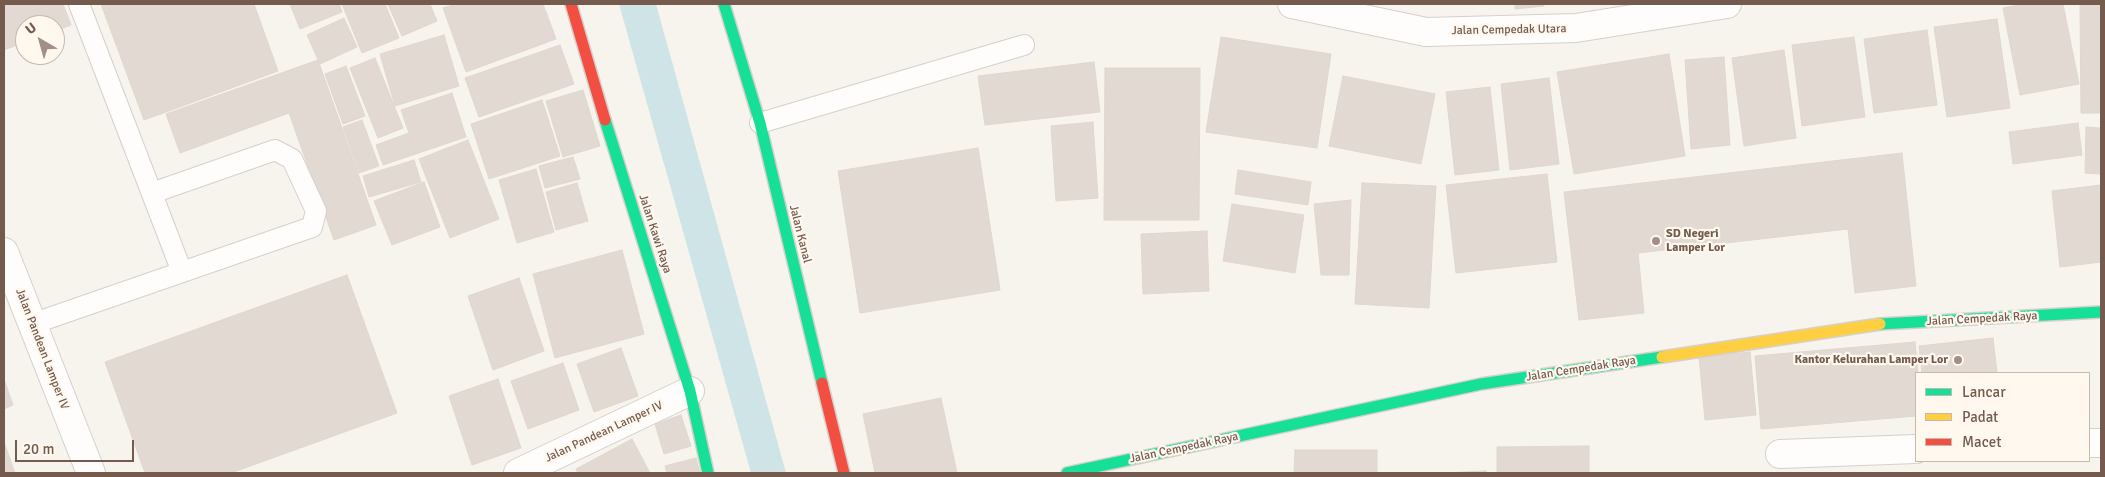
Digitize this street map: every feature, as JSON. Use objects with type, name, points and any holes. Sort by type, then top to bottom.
[{"type":"street","name":"Jalan Kawi Raya","points":[[571,4],[608,134],[690,391],[708,473]]},
{"type":"street","name":"Jalan Kanal","points":[[724,4],[760,123],[844,473]]},
{"type":"street","name":"Jalan Cempedak Utara","points":[[1292,4],[1426,32],[1576,28],[1727,4]]},
{"type":"street","name":"Jalan Pandean Lamper IV","points":[[4,252],[90,473]]},
{"type":"street","name":"Jalan Cempedak Raya","points":[[1067,473],[1481,384],[1883,324],[2101,312]]},
{"type":"street","name":"Jalan Pandean Lamper IV","points":[[518,473],[690,391]]},
{"type":"street","points":[[1780,454],[1915,449]]},
{"type":"lane","points":[[79,4],[182,272]]},
{"type":"lane","points":[[760,123],[1024,45]]},
{"type":"lane","points":[[32,324],[312,227],[316,211],[292,158],[275,150],[152,193]]},
{"type":"shaded area","points":[[619,4],[656,4],[786,473],[751,473]]},
{"type":"building","points":[[4,4],[63,4],[71,25],[65,27],[65,15],[15,15],[15,46],[4,50]]},
{"type":"building","points":[[101,4],[254,4],[278,71],[144,120]]},
{"type":"building","points":[[290,4],[339,4],[342,12],[300,29]]},
{"type":"building","points":[[342,4],[385,4],[399,38],[362,53]]},
{"type":"building","points":[[388,4],[430,4],[437,21],[402,36]]},
{"type":"building","points":[[456,4],[543,4],[556,39],[466,72],[443,8]]},
{"type":"building","points":[[1515,4],[1544,4],[1544,6],[1515,9]]},
{"type":"building","points":[[2025,4],[2063,4],[2079,84],[2020,95],[2003,8]]},
{"type":"building","points":[[2080,4],[2101,4],[2101,113],[2081,113]]},
{"type":"building","points":[[344,18],[357,47],[320,64],[307,35]]},
{"type":"building","points":[[1997,19],[2010,108],[1947,117],[1934,27]]},
{"type":"building","points":[[1927,30],[1937,105],[1874,113],[1864,39]]},
{"type":"building","points":[[444,35],[459,86],[395,106],[380,54]]},
{"type":"building","points":[[1221,37],[1331,54],[1317,148],[1206,132]]},
{"type":"building","points":[[1854,37],[1865,117],[1802,126],[1792,45]]},
{"type":"building","points":[[560,45],[574,84],[479,117],[465,78]]},
{"type":"building","points":[[1784,50],[1796,138],[1744,146],[1732,58]]},
{"type":"building","points":[[1669,54],[1685,156],[1574,174],[1557,72]]},
{"type":"building","points":[[1724,57],[1730,145],[1691,149],[1685,60]]},
{"type":"building","points":[[375,58],[403,128],[378,138],[350,68]]},
{"type":"building","points":[[318,60],[376,225],[334,240],[289,113],[180,153],[166,114]]},
{"type":"building","points":[[1094,62],[1100,112],[985,125],[978,76]]},
{"type":"building","points":[[346,66],[365,116],[343,124],[325,74]]},
{"type":"building","points":[[1105,68],[1200,68],[1199,220],[1104,220]]},
{"type":"building","points":[[1343,76],[1435,94],[1421,164],[1329,146]]},
{"type":"building","points":[[1549,78],[1559,164],[1510,170],[1501,84]]},
{"type":"building","points":[[1490,87],[1499,170],[1455,175],[1446,92]]},
{"type":"building","points":[[583,90],[600,146],[563,157],[546,101]]},
{"type":"building","points":[[452,93],[466,137],[383,165],[376,145],[409,133],[401,110]]},
{"type":"building","points":[[542,100],[560,156],[489,179],[471,124]]},
{"type":"building","points":[[362,120],[379,166],[359,173],[343,127]]},
{"type":"building","points":[[1093,122],[1098,198],[1056,201],[1051,126]]},
{"type":"building","points":[[2078,123],[2082,155],[2013,164],[2009,132]]},
{"type":"building","points":[[2086,127],[2101,128],[2101,174],[2085,173]]},
{"type":"building","points":[[468,140],[499,219],[450,238],[419,159]]},
{"type":"building","points":[[978,148],[1000,290],[860,313],[838,171]]},
{"type":"building","name":"SD Negeri Lamper Lor","points":[[1902,153],[1916,286],[1855,293],[1848,229],[1638,253],[1644,313],[1579,320],[1564,192]]},
{"type":"building","points":[[573,157],[580,179],[545,188],[539,166]]},
{"type":"building","points":[[414,160],[421,182],[369,197],[363,176]]},
{"type":"building","points":[[536,169],[554,232],[517,243],[499,180]]},
{"type":"building","points":[[1238,170],[1311,182],[1308,205],[1235,194]]},
{"type":"building","points":[[1547,174],[1557,262],[1456,273],[1446,185]]},
{"type":"building","points":[[424,182],[440,227],[392,245],[374,201]]},
{"type":"building","points":[[577,183],[588,221],[556,230],[546,192]]},
{"type":"building","points":[[1362,183],[1436,186],[1429,308],[1355,304]]},
{"type":"building","points":[[2101,185],[2101,262],[2060,267],[2052,191]]},
{"type":"building","points":[[1351,200],[1349,275],[1321,275],[1314,204]]},
{"type":"building","points":[[1232,204],[1304,215],[1295,273],[1223,261]]},
{"type":"building","points":[[1207,231],[1209,291],[1143,294],[1141,234]]},
{"type":"building","points":[[622,250],[644,334],[555,358],[533,274]]},
{"type":"building","points":[[347,275],[397,413],[231,473],[145,473],[105,362]]},
{"type":"building","points":[[519,278],[544,351],[493,370],[468,296]]},
{"type":"building","name":"Kantor Kelurahan Lamper Lor","points":[[1993,338],[1997,372],[1922,372],[1919,346]]},
{"type":"building","points":[[1915,342],[1918,372],[1915,372],[1915,416],[1761,429],[1755,356]]},
{"type":"building","points":[[621,348],[638,396],[594,412],[577,364]]},
{"type":"building","points":[[1750,352],[1756,415],[1705,420],[1699,357]]},
{"type":"building","points":[[563,363],[579,410],[528,429],[511,381]]},
{"type":"building","points":[[4,379],[13,405],[4,409]]},
{"type":"building","points":[[498,379],[521,448],[472,465],[449,396]]},
{"type":"building","points":[[941,398],[957,473],[875,473],[863,414]]},
{"type":"building","points":[[681,415],[691,446],[664,454],[655,424]]},
{"type":"building","points":[[632,439],[650,473],[578,473],[576,469]]},
{"type":"building","points":[[4,442],[15,473],[4,473]]},
{"type":"building","points":[[1589,446],[1589,473],[1497,473],[1497,447]]},
{"type":"building","points":[[1295,450],[1377,450],[1377,473],[1294,473]]},
{"type":"building","points":[[696,458],[700,473],[667,473],[665,466]]},
{"type":"building","points":[[1486,471],[1486,473],[1441,473]]},
{"type":"traffic: fast","points":[[724,4],[760,123],[822,383]]},
{"type":"traffic: fast","points":[[605,120],[690,391],[708,473]]},
{"type":"traffic: fast","points":[[1880,324],[2101,312]]},
{"type":"traffic: fast","points":[[1067,473],[1481,384],[1662,357]]},
{"type":"traffic: slow","points":[[1662,357],[1880,324]]},
{"type":"traffic: jam","points":[[571,4],[605,120]]},
{"type":"traffic: jam","points":[[822,383],[844,473]]},
{"type":"place","name":"SD Negeri Lamper Lor","points":[[1656,241]]},
{"type":"place","name":"Kantor Kelurahan Lamper Lor","points":[[1958,360]]}]
